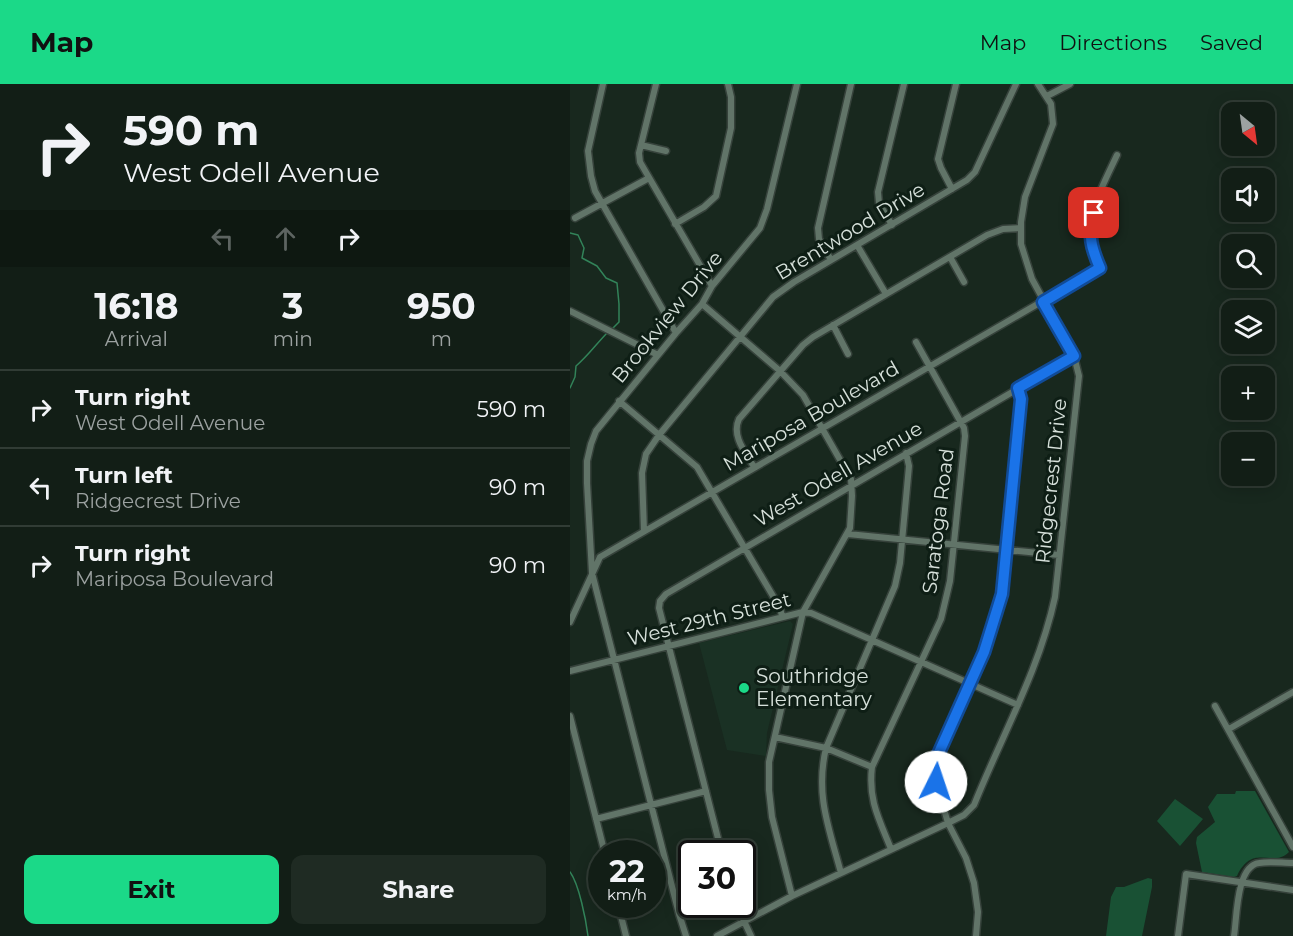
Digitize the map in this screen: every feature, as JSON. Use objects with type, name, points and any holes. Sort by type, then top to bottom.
[{"type":"street","points":[[603,84],[588,151],[595,191],[676,333]]},
{"type":"street","points":[[656,84],[639,153],[640,162],[712,286]]},
{"type":"street","points":[[675,224],[704,207],[716,196],[731,128],[731,97],[728,84]]},
{"type":"street","name":"Brookview Drive","points":[[686,936],[592,573],[588,461],[596,431],[702,304],[712,286],[760,228],[767,209],[797,84]]},
{"type":"street","points":[[831,260],[819,239],[818,228],[852,84]]},
{"type":"street","points":[[892,225],[880,206],[878,197],[904,84]]},
{"type":"street","points":[[952,189],[938,159],[956,84]]},
{"type":"street","name":"Brentwood Drive","points":[[644,531],[642,473],[646,454],[739,337],[783,289],[967,180],[975,172],[1016,84]]},
{"type":"street","name":"Ridgecrest Drive","points":[[717,936],[792,896],[964,815],[974,805],[1038,660],[1055,597],[1079,376],[1074,356],[1043,302],[1024,257],[1021,228],[1025,197],[1053,124],[1053,111],[1047,96],[1038,84]]},
{"type":"street","points":[[1047,96],[1070,84]]},
{"type":"street","points":[[642,145],[666,151]]},
{"type":"street","name":"Mariposa Boulevard","points":[[570,622],[600,557],[1100,268],[1092,249],[1090,228],[1098,197],[1117,155]]},
{"type":"street","points":[[575,218],[649,178]]},
{"type":"street","points":[[754,467],[737,436],[736,424],[803,345],[833,325],[994,232],[1021,228]]},
{"type":"street","points":[[857,244],[886,294]]},
{"type":"street","points":[[950,257],[964,282]]},
{"type":"street","points":[[702,304],[780,371],[803,395],[851,479],[852,485],[848,534],[803,612],[769,762],[770,803],[792,896]]},
{"type":"street","points":[[570,311],[658,355]]},
{"type":"street","points":[[833,325],[848,354]]},
{"type":"street","name":"Saratoga Road","points":[[891,849],[872,800],[870,785],[872,767],[940,619],[950,581],[965,436],[964,428],[916,342]]},
{"type":"street","name":"West Odell Avenue","points":[[669,646],[659,608],[660,601],[666,594],[1074,356]]},
{"type":"street","points":[[976,936],[978,912],[974,884],[966,858],[948,823],[936,782],[935,767],[940,749],[984,652],[1002,594],[1021,399],[1018,388]]},
{"type":"street","points":[[619,401],[698,467],[780,608],[782,616]]},
{"type":"street","points":[[841,873],[822,796],[821,778],[826,748],[896,586],[909,466],[906,453]]},
{"type":"street","points":[[848,534],[1059,555]]},
{"type":"street","name":"West 29th Street","points":[[570,671],[803,612],[811,613],[1018,705]]},
{"type":"street","points":[[669,646],[718,840]]},
{"type":"street","points":[[1229,729],[1293,692]]},
{"type":"street","points":[[1215,706],[1293,847]]},
{"type":"street","points":[[570,716],[601,840]]},
{"type":"street","points":[[775,737],[826,748],[872,767]]},
{"type":"street","points":[[596,819],[706,790]]},
{"type":"street","points":[[1234,936],[1241,882],[1246,870],[1258,863],[1293,863]]},
{"type":"street","points":[[1178,936],[1186,874],[1293,890]]},
{"type":"street","points":[[622,918],[626,936]]},
{"type":"street","points":[[742,918],[750,936]]},
{"type":"shaded area","name":"Southridge Elementary","points":[[790,621],[793,624],[767,733],[766,756],[727,750],[699,643]]},
{"type":"green space","points":[[1236,791],[1255,791],[1289,852],[1283,857],[1249,860],[1234,877],[1202,872],[1196,843],[1197,837],[1215,822],[1208,807],[1217,794],[1235,794]]},
{"type":"green space","points":[[1175,799],[1203,819],[1180,846],[1157,821]]},
{"type":"green space","points":[[1148,878],[1152,879],[1152,887],[1142,936],[1106,936],[1111,897],[1116,887],[1124,887]]},
{"type":"waterway","points":[[570,233],[578,235],[584,248],[582,258],[597,266],[606,278],[617,283],[619,322],[612,329]]},
{"type":"waterway","points":[[570,388],[575,377],[576,366],[608,332]]},
{"type":"waterway","points":[[570,872],[579,893],[588,936]]},
{"type":"place","name":"Southridge Elementary","points":[[744,688]]},
{"type":"route","points":[[936,782],[937,757],[984,652],[1002,594],[1021,399],[1018,388],[1074,356],[1043,302],[1100,268],[1092,249],[1090,228],[1094,213]]}]
